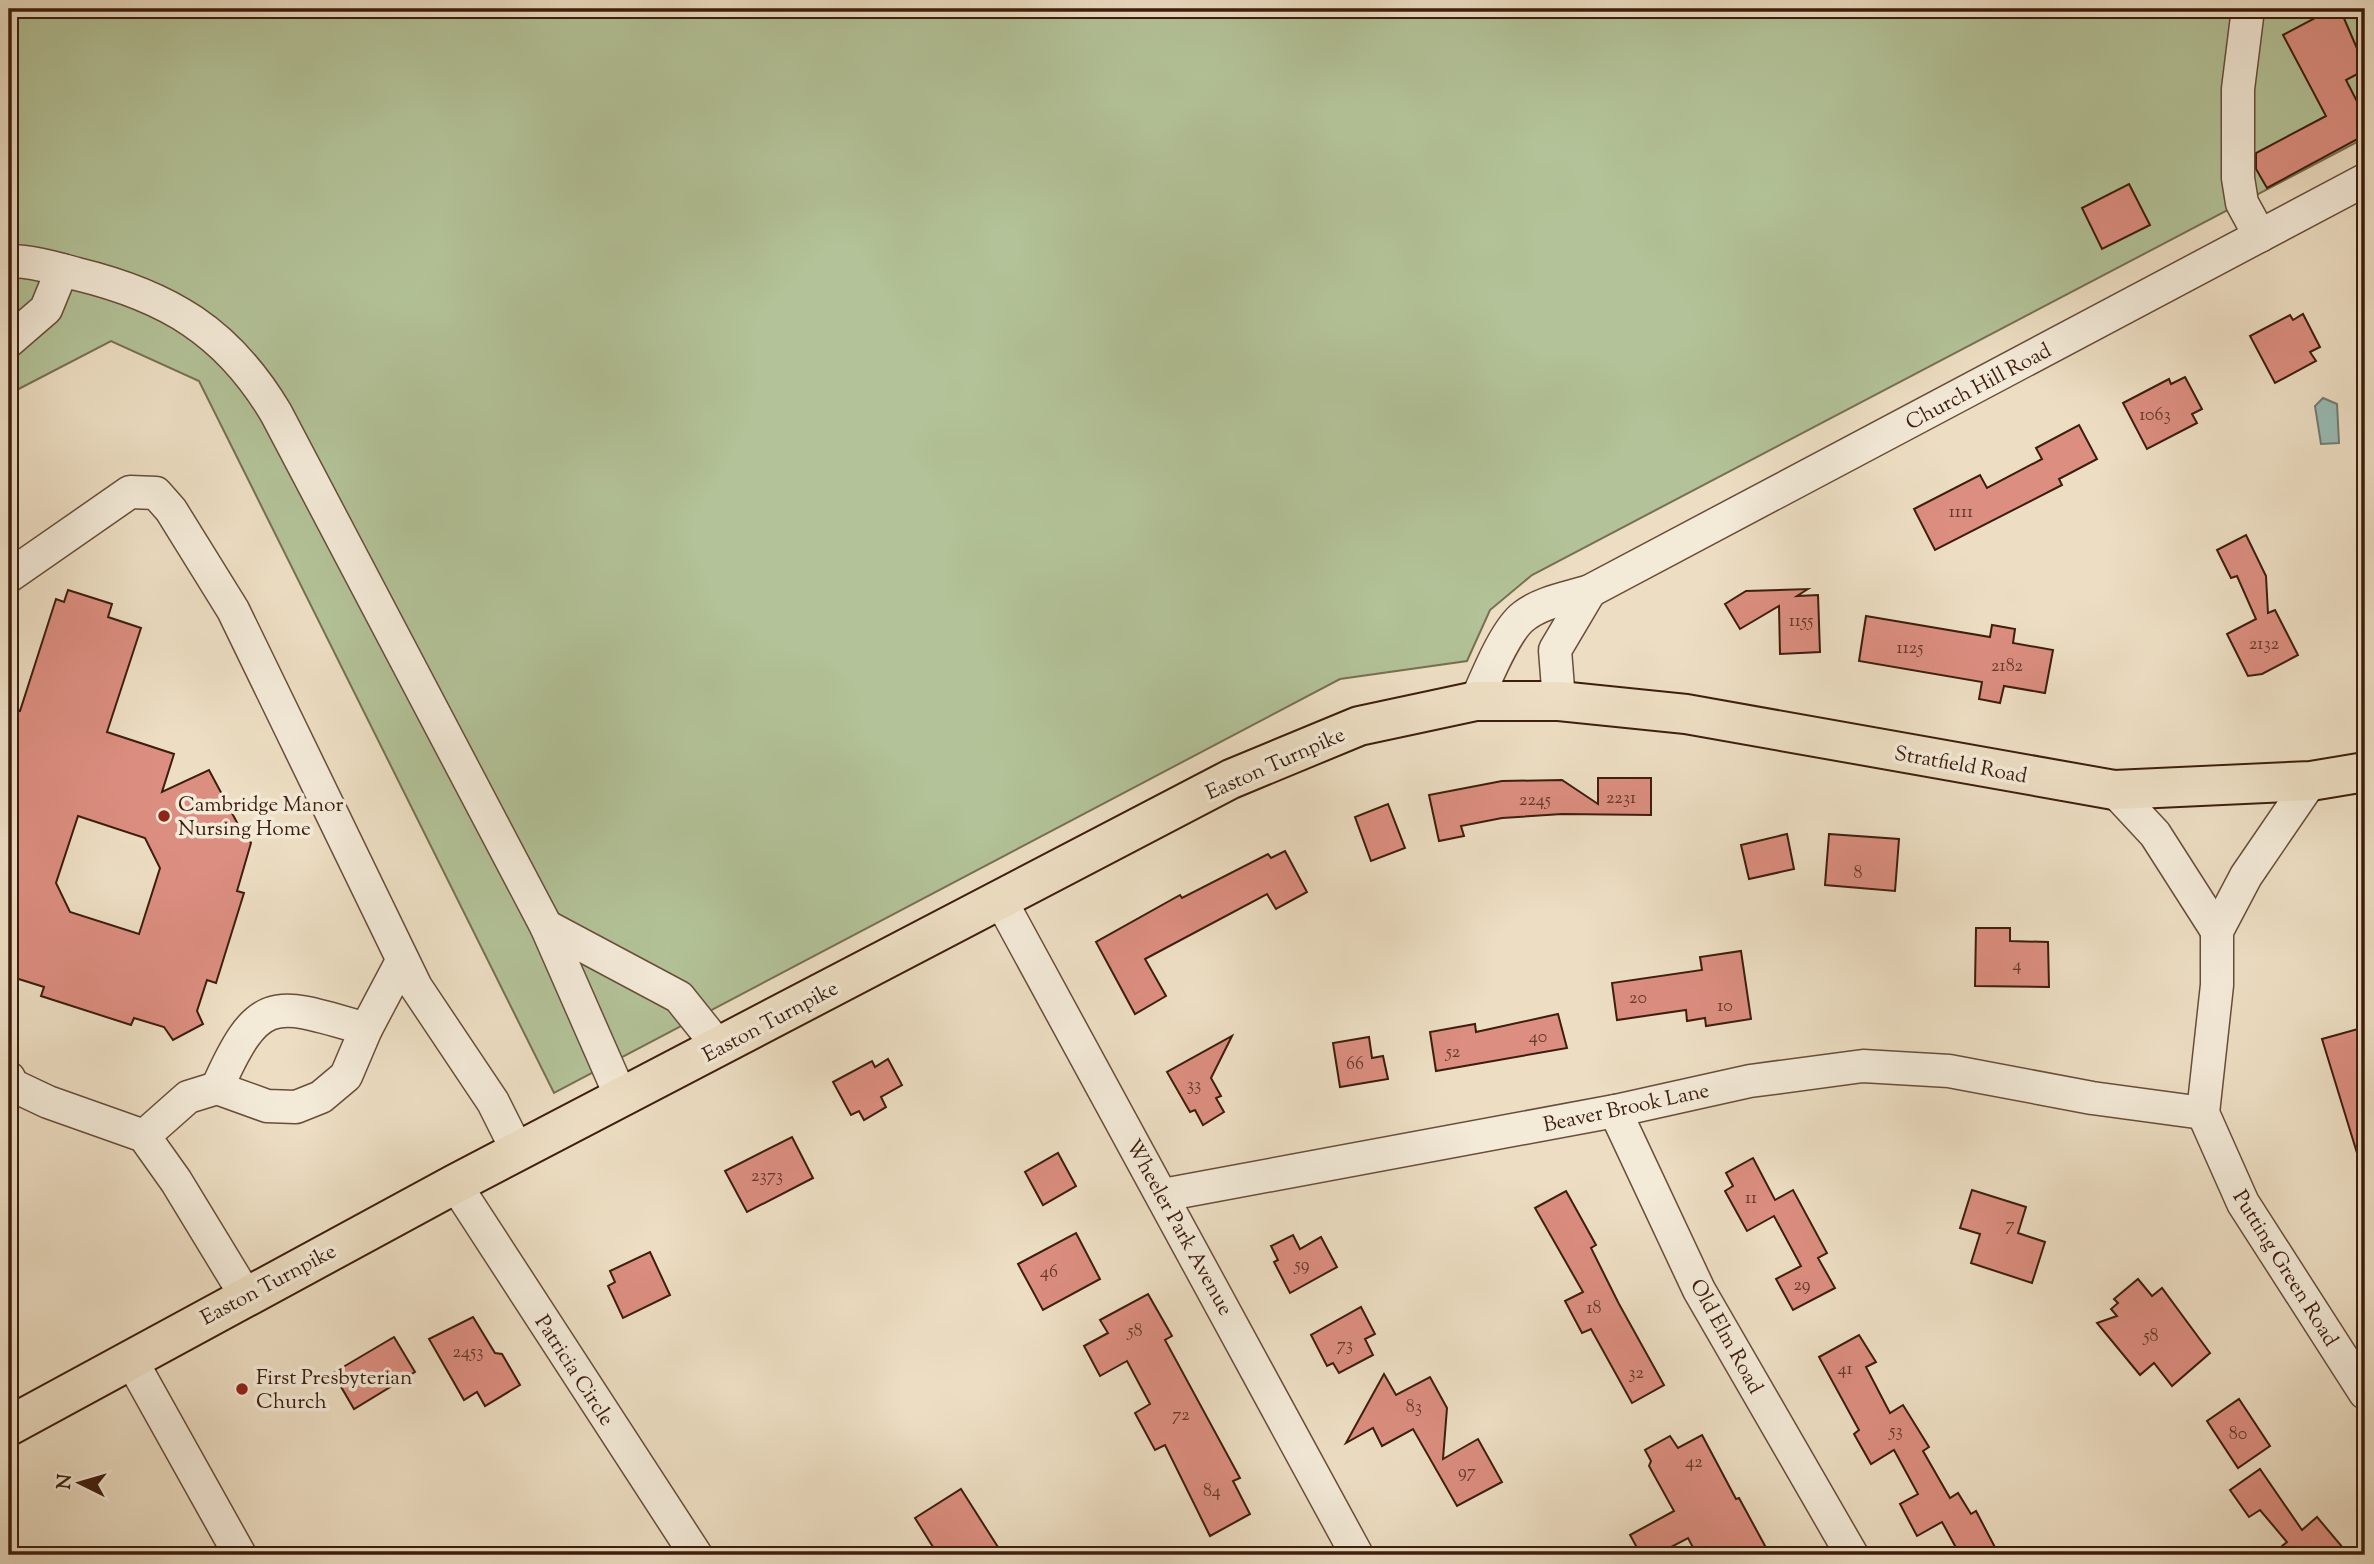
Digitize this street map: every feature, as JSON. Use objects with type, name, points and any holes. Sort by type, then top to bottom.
[{"type":"main road","name":"Easton Turnpike","points":[[9,1426],[455,1184],[1244,774],[1359,726],[1476,701],[1559,701]]},
{"type":"main road","name":"Stratfield Road","points":[[1559,701],[1686,714],[2114,790],[2311,781],[2365,772]]},
{"type":"street","points":[[2248,9],[2238,89],[2238,178],[2242,203],[2260,236]]},
{"type":"street","name":"Church Hill Road","points":[[1476,701],[1494,658],[1522,617],[1553,602],[1590,591],[2365,180]]},
{"type":"street","points":[[9,261],[62,270],[132,288],[197,323],[247,368],[283,426],[546,926],[622,1099]]},
{"type":"street","points":[[9,341],[46,309],[62,270]]},
{"type":"street","points":[[9,576],[131,492],[156,493],[171,510],[233,610],[402,961],[416,987],[493,1102],[518,1152]]},
{"type":"street","points":[[1559,701],[1555,650],[1590,591]]},
{"type":"street","name":"Putting Green Road","points":[[2311,781],[2246,876],[2217,931],[2217,985],[2203,1113],[2242,1203],[2365,1393]]},
{"type":"street","points":[[2114,790],[2155,834],[2180,869],[2217,931]]},
{"type":"street","name":"Wheeler Park Avenue","points":[[1001,901],[1357,1555]]},
{"type":"street","points":[[546,926],[679,997],[719,1047]]},
{"type":"street","points":[[144,1136],[188,1097],[217,1088],[267,1106],[296,1107],[321,1097],[346,1076],[366,1029],[402,961]]},
{"type":"street","points":[[217,1088],[247,1030],[265,1014],[289,1008],[366,1029]]},
{"type":"street","name":"Beaver Brook Lane","points":[[1163,1195],[1615,1111],[1750,1081],[1863,1066],[1949,1071],[2092,1098],[2203,1113]]},
{"type":"street","points":[[9,1078],[12,1085],[48,1102],[144,1136],[246,1296]]},
{"type":"street","name":"Old Elm Road","points":[[1615,1111],[1699,1290],[1852,1555]]},
{"type":"street","name":"Patricia Circle","points":[[455,1184],[696,1555]]},
{"type":"street","points":[[130,1358],[240,1555]]},
{"type":"green space","points":[[9,9],[2365,9],[2365,138],[1532,575],[1490,610],[1467,661],[1340,679],[554,1093],[199,381],[111,341],[9,394]]},
{"type":"water","points":[[2323,398],[2337,404],[2339,443],[2321,444],[2315,406]]},
{"type":"building","points":[[2332,9],[2340,9],[2365,67],[2365,70],[2346,80],[2365,117],[2365,135],[2267,188],[2256,169],[2256,153],[2326,116],[2283,35]]},
{"type":"building","points":[[2129,184],[2150,225],[2102,249],[2082,208]]},
{"type":"building","points":[[2303,314],[2320,347],[2310,352],[2316,361],[2275,383],[2250,336],[2290,315],[2293,320]]},
{"type":"building","points":[[2185,377],[2202,409],[2192,414],[2197,423],[2147,449],[2123,403],[2169,379],[2171,384]]},
{"type":"building","points":[[2079,425],[2097,459],[2059,479],[2062,485],[1935,550],[1914,509],[1980,475],[1987,488],[2042,459],[2036,448]]},
{"type":"building","points":[[2246,535],[2266,576],[2268,613],[2275,610],[2298,655],[2262,674],[2248,676],[2227,634],[2256,619],[2237,576],[2231,578],[2217,550]]},
{"type":"building","points":[[1808,589],[1797,596],[1818,595],[1820,652],[1780,654],[1779,606],[1740,629],[1725,604],[1746,591]]},
{"type":"building","name":"Cambridge Manor Nursing Home","points":[[68,590],[112,604],[108,617],[141,628],[107,732],[174,754],[162,792],[209,770],[241,830],[243,829],[251,843],[237,891],[244,893],[216,983],[207,980],[197,1011],[203,1024],[173,1040],[164,1027],[134,1018],[131,1025],[41,996],[44,987],[9,976],[9,708],[20,711],[56,599],[64,602]],"holes":[[[78,816],[145,838],[160,868],[139,934],[70,912],[56,883]]]},
{"type":"building","points":[[1866,616],[1990,637],[1992,625],[2015,629],[2013,643],[2053,650],[2045,693],[2004,686],[2000,703],[1979,699],[1982,682],[1859,661]]},
{"type":"building","points":[[1598,778],[1651,778],[1651,815],[1562,814],[1502,818],[1461,826],[1464,836],[1439,841],[1429,795],[1502,781],[1562,780],[1598,804]]},
{"type":"building","points":[[1388,804],[1405,848],[1371,861],[1355,817]]},
{"type":"building","points":[[1787,834],[1794,869],[1749,879],[1741,845]]},
{"type":"building","points":[[1829,834],[1899,839],[1895,891],[1825,885]]},
{"type":"building","points":[[1285,851],[1307,892],[1276,909],[1267,894],[1145,959],[1166,996],[1135,1014],[1096,942],[1180,895],[1182,898],[1268,854],[1271,858]]},
{"type":"building","points":[[1976,928],[2010,928],[2010,941],[2048,942],[2049,987],[1975,986]]},
{"type":"building","points":[[1741,951],[1751,1019],[1706,1026],[1705,1018],[1687,1021],[1686,1010],[1617,1020],[1612,983],[1702,970],[1700,957]]},
{"type":"building","points":[[1558,1014],[1567,1048],[1436,1071],[1430,1032],[1475,1024],[1476,1032]]},
{"type":"building","points":[[2365,1027],[2365,1152],[2357,1153],[2322,1039]]},
{"type":"building","points":[[1232,1036],[1211,1078],[1221,1096],[1216,1098],[1224,1112],[1203,1125],[1195,1110],[1190,1112],[1167,1072]]},
{"type":"building","points":[[1369,1037],[1372,1058],[1383,1056],[1388,1079],[1340,1087],[1333,1043]]},
{"type":"building","points":[[888,1059],[902,1085],[881,1097],[886,1107],[864,1120],[859,1111],[851,1115],[833,1082],[872,1061],[875,1067]]},
{"type":"building","points":[[792,1137],[813,1178],[747,1212],[725,1171]]},
{"type":"building","points":[[1058,1153],[1076,1186],[1043,1205],[1025,1172]]},
{"type":"building","points":[[1753,1158],[1775,1200],[1793,1190],[1827,1253],[1818,1258],[1835,1288],[1793,1310],[1776,1279],[1801,1266],[1774,1216],[1747,1231],[1725,1191],[1733,1186],[1726,1173]]},
{"type":"building","points":[[1972,1190],[2026,1207],[2018,1233],[2045,1242],[2032,1283],[1971,1263],[1980,1234],[1960,1228]]},
{"type":"building","points":[[1566,1191],[1596,1245],[1591,1248],[1619,1304],[1664,1385],[1632,1403],[1591,1329],[1582,1333],[1565,1301],[1583,1292],[1535,1208]]},
{"type":"building","points":[[1076,1233],[1100,1279],[1043,1310],[1018,1264]]},
{"type":"building","points":[[1293,1235],[1300,1249],[1321,1237],[1337,1267],[1290,1293],[1274,1262],[1278,1260],[1271,1246]]},
{"type":"building","points":[[650,1252],[670,1295],[623,1318],[608,1286],[615,1282],[610,1271]]},
{"type":"building","points":[[2138,1279],[2152,1296],[2162,1288],[2210,1353],[2172,1386],[2154,1363],[2140,1375],[2097,1323],[2117,1316],[2111,1309],[2118,1303],[2114,1299]]},
{"type":"building","points":[[1148,1294],[1172,1336],[1165,1340],[1240,1478],[1233,1481],[1250,1514],[1210,1536],[1165,1445],[1155,1450],[1135,1413],[1150,1404],[1127,1361],[1100,1376],[1084,1346],[1108,1333],[1100,1320]]},
{"type":"building","points":[[1361,1307],[1375,1334],[1365,1339],[1373,1355],[1339,1373],[1333,1363],[1327,1366],[1311,1335]]},
{"type":"building","points":[[473,1317],[495,1353],[502,1354],[520,1385],[485,1406],[477,1392],[464,1400],[429,1339]]},
{"type":"building","points":[[1859,1335],[1876,1362],[1866,1367],[1890,1413],[1903,1405],[1929,1447],[1923,1451],[1950,1498],[1958,1493],[1971,1514],[1976,1511],[1999,1555],[1960,1555],[1942,1522],[1917,1536],[1900,1504],[1918,1494],[1894,1450],[1871,1464],[1854,1434],[1859,1430],[1819,1357]]},
{"type":"building","points":[[394,1337],[415,1372],[354,1409],[333,1373]]},
{"type":"building","points":[[1384,1374],[1396,1395],[1430,1377],[1447,1408],[1443,1459],[1478,1439],[1502,1482],[1457,1506],[1413,1429],[1382,1446],[1373,1428],[1346,1443]]},
{"type":"building","points":[[2239,1399],[2270,1446],[2238,1468],[2207,1421]]},
{"type":"building","points":[[1702,1435],[1770,1555],[1697,1555],[1688,1538],[1656,1555],[1641,1555],[1630,1535],[1674,1511],[1649,1466],[1651,1461],[1645,1450],[1670,1436],[1678,1448]]},
{"type":"building","points":[[2260,1469],[2302,1530],[2317,1517],[2349,1555],[2271,1555],[2287,1542],[2260,1510],[2249,1517],[2230,1490]]},
{"type":"building","points":[[961,1489],[1003,1555],[938,1555],[915,1518]]},
{"type":"place","name":"Cambridge Manor Nursing Home","points":[[164,816]]},
{"type":"place","name":"First Presbyterian Church","points":[[242,1389]]}]
